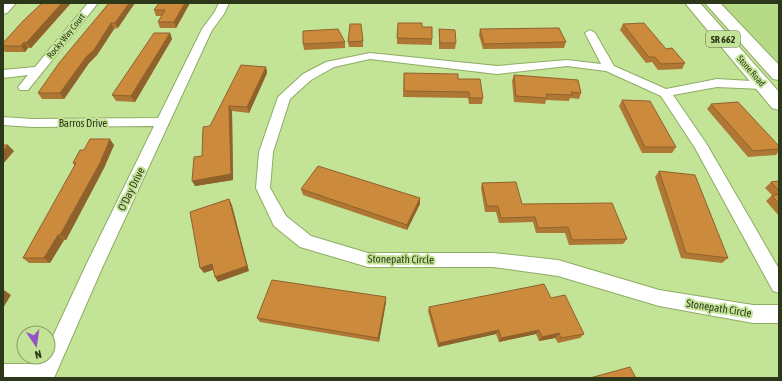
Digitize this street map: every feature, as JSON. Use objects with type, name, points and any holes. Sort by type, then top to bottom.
[{"type":"main road","name":"Stone Road","points":[[692,3],[779,104]]},
{"type":"main road","name":"Stone Road","points":[[712,3],[779,75]]},
{"type":"street","points":[[3,11],[10,3]]},
{"type":"street","name":"Rocky Way Court","points":[[24,87],[93,3]]},
{"type":"street","name":"O'Day Drive","points":[[45,376],[94,266],[162,122],[207,29],[219,14],[224,3]]},
{"type":"street","points":[[590,33],[609,68]]},
{"type":"street","name":"Stonepath Circle","points":[[665,93],[609,68],[567,63],[496,70],[370,56],[330,64],[307,76],[284,97],[266,152],[263,188],[280,221],[306,242],[368,260],[493,260],[558,268],[659,298],[753,314],[779,314]]},
{"type":"street","name":"Rocky Way Court","points":[[3,74],[39,70]]},
{"type":"street","points":[[763,85],[716,83],[665,93],[701,146],[779,284]]},
{"type":"street","name":"Barros Drive","points":[[3,120],[32,123],[162,122]]},
{"type":"street","points":[[3,374],[45,376]]},
{"type":"shaded area","points":[[721,3],[779,3],[779,63],[766,50]]},
{"type":"building","points":[[42,3],[62,3],[26,43],[24,42],[21,46],[3,46],[3,43]]},
{"type":"building","points":[[109,3],[129,3],[115,23],[111,23],[94,50],[86,57],[60,93],[38,93],[59,63]]},
{"type":"building","points":[[159,3],[185,3],[174,22],[158,22],[165,10],[154,10]]},
{"type":"building","points":[[398,23],[422,23],[422,27],[432,27],[432,39],[397,38]]},
{"type":"building","points":[[644,23],[666,49],[672,48],[685,63],[661,64],[655,57],[649,57],[623,24]]},
{"type":"building","points":[[350,24],[361,24],[363,41],[348,42]]},
{"type":"building","points":[[559,28],[566,42],[484,44],[480,29]]},
{"type":"building","points":[[338,29],[345,42],[303,44],[303,31]]},
{"type":"building","points":[[439,29],[455,30],[456,43],[440,43]]},
{"type":"building","points":[[154,33],[170,33],[131,96],[112,95]]},
{"type":"building","points":[[241,65],[266,67],[247,107],[229,106],[231,174],[192,181],[194,157],[202,156],[203,127],[210,126]]},
{"type":"building","points":[[404,73],[458,74],[458,79],[480,79],[483,98],[470,98],[469,92],[404,91]]},
{"type":"building","points":[[514,75],[578,80],[581,93],[571,92],[572,95],[546,94],[547,98],[516,96]]},
{"type":"building","points":[[622,100],[650,101],[676,147],[645,147]]},
{"type":"building","points":[[738,102],[779,146],[779,149],[753,151],[711,104]]},
{"type":"building","points":[[90,139],[110,139],[100,163],[60,235],[58,235],[44,258],[23,258],[76,163],[73,163],[80,150],[84,150]]},
{"type":"building","points":[[3,145],[8,145],[3,151]]},
{"type":"building","points":[[318,166],[420,198],[407,225],[301,189]]},
{"type":"building","points":[[659,171],[695,175],[728,258],[686,253]]},
{"type":"building","points":[[779,181],[779,191],[771,182]]},
{"type":"building","points":[[516,182],[522,204],[612,203],[627,239],[572,240],[568,227],[538,228],[535,217],[501,218],[498,206],[487,206],[482,183]]},
{"type":"building","points":[[779,194],[779,203],[772,196]]},
{"type":"building","points":[[229,199],[247,266],[215,277],[212,264],[200,268],[190,212]]},
{"type":"building","points":[[272,280],[386,297],[378,338],[257,318]]},
{"type":"building","points":[[544,284],[551,298],[565,295],[584,334],[561,338],[559,333],[542,337],[539,330],[501,338],[499,330],[439,343],[429,307]]},
{"type":"building","points":[[630,367],[636,378],[590,378]]}]
